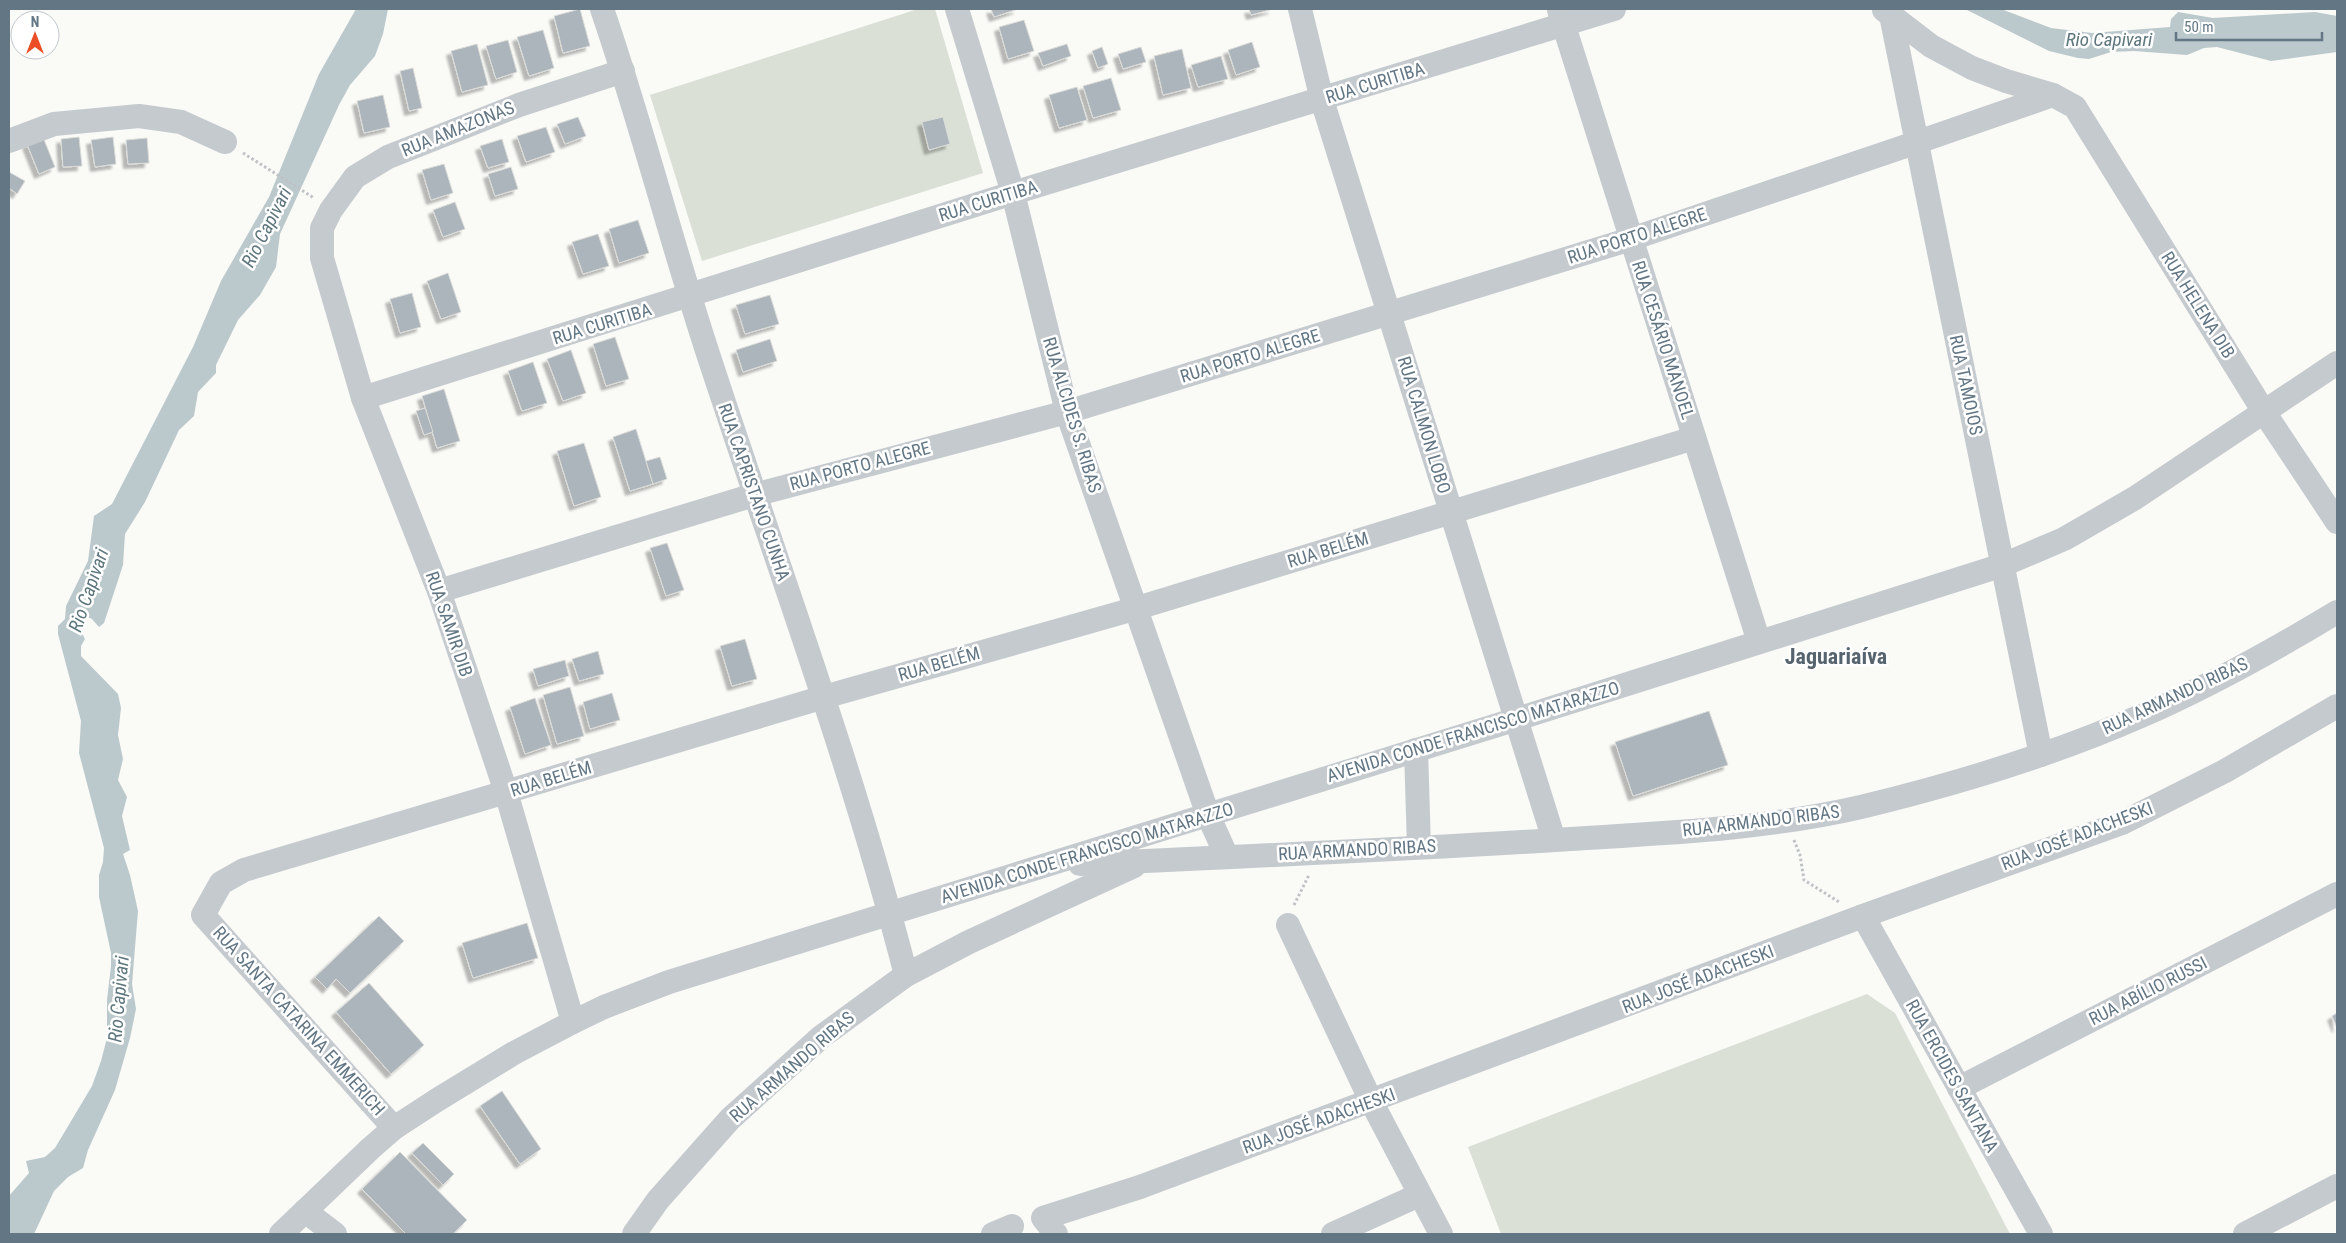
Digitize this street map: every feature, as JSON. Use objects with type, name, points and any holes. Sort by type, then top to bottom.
[{"type":"street","name":"RUA CAPRISTANO CUNHA","points":[[602,9],[624,70],[689,296],[754,495],[824,696],[890,915],[906,975]]},
{"type":"street","name":"RUA ALCIDES S. RIBAS","points":[[956,9],[1012,193],[1067,412],[1134,609],[1208,815],[1227,857]]},
{"type":"street","name":"RUA CALMON LOBO","points":[[1300,9],[1322,100],[1554,840]]},
{"type":"street","name":"RUA CURITIBA","points":[[363,398],[1012,193],[1322,100],[1561,17],[1614,9]]},
{"type":"street","name":"RUA HELENA DIB","points":[[1887,12],[1931,46],[1972,68],[2006,81],[2053,94],[2075,108],[2264,412],[2337,522]]},
{"type":"street","name":"RUA TAMOIOS","points":[[1887,12],[2004,565],[2041,755]]},
{"type":"street","name":"RUA CESÁRIO MANOEL","points":[[1561,17],[1760,642]]},
{"type":"street","name":"RUA AMAZONAS","points":[[322,228],[336,202],[355,177],[388,157],[518,105],[624,70]]},
{"type":"street","name":"RUA PORTO ALEGRE","points":[[439,591],[754,495],[1067,412],[1631,239],[1915,144],[2053,94]]},
{"type":"street","points":[[9,141],[54,124],[139,116],[182,122],[226,142]]},
{"type":"street","name":"RUA SAMIR DIB","points":[[322,228],[322,258],[363,398],[439,591],[506,792],[573,1022]]},
{"type":"street","name":"AVENIDA CONDE FRANCISCO MATARAZZO","points":[[281,1234],[394,1128],[514,1053],[604,1007],[669,982],[890,915],[2004,565],[2064,539],[2119,507],[2337,363]]},
{"type":"street","name":"RUA BELÉM","points":[[203,915],[221,883],[244,870],[824,696],[1134,609],[1694,438]]},
{"type":"street","name":"RUA ARMANDO RIBAS","points":[[1046,866],[1554,840],[1671,832],[1786,821],[1860,807],[1950,783],[2041,755],[2141,716],[2222,676],[2337,612]]},
{"type":"street","name":"RUA JOSÉ ADACHESKI","points":[[1050,1226],[1106,1200],[1863,916],[2122,823],[2225,771],[2337,706]]},
{"type":"street","points":[[1416,750],[1419,847]]},
{"type":"street","name":"RUA ARMANDO RIBAS","points":[[634,1234],[658,1200],[730,1119],[821,1037],[906,975],[969,942],[1144,861]]},
{"type":"street","name":"RUA ABÍLIO RUSSI","points":[[1959,1088],[2337,894]]},
{"type":"street","name":"RUA SANTA CATARINA EMMERICH","points":[[203,915],[394,1128]]},
{"type":"street","name":"RUA ERCIDES SANTANA","points":[[1863,916],[2041,1234]]},
{"type":"street","points":[[1288,925],[1371,1102],[1418,1194],[1441,1234]]},
{"type":"street","points":[[2245,1234],[2337,1186]]},
{"type":"street","points":[[1333,1234],[1418,1194]]},
{"type":"street","points":[[305,1211],[335,1234]]},
{"type":"path","points":[[250,158],[302,191]]},
{"type":"path","points":[[1786,821],[1800,855],[1804,880],[1863,916]]},
{"type":"path","points":[[1288,925],[1287,918],[1321,852]]},
{"type":"shaded area","points":[[918,9],[935,9],[983,173],[702,261],[650,95]]},
{"type":"shaded area","points":[[1867,994],[1895,1013],[2010,1234],[1501,1234],[1468,1147]]},
{"type":"water","name":"Rio Capivari","points":[[356,9],[388,9],[383,34],[375,56],[350,85],[339,105],[280,234],[276,267],[260,295],[238,320],[216,365],[216,373],[198,392],[194,416],[179,430],[145,502],[125,534],[123,565],[104,623],[99,627],[91,618],[87,618],[79,628],[85,639],[81,646],[81,656],[118,694],[121,708],[118,735],[123,759],[118,780],[127,797],[122,816],[130,850],[123,854],[138,911],[132,984],[136,1009],[115,1090],[88,1150],[83,1168],[68,1177],[54,1191],[34,1234],[9,1234],[9,1196],[29,1173],[26,1161],[45,1157],[55,1148],[92,1086],[107,1038],[107,1000],[111,953],[99,897],[99,875],[103,862],[104,848],[79,753],[81,721],[58,634],[58,626],[65,619],[66,606],[88,561],[94,516],[112,504],[193,347],[221,281],[269,197],[319,74]]},
{"type":"water","name":"Rio Capivari","points":[[1965,9],[2001,9],[2051,28],[2092,33],[2170,27],[2171,19],[2178,12],[2213,18],[2315,12],[2337,16],[2337,52],[2271,61],[2217,47],[2204,48],[2187,55],[2134,51],[2111,52],[2089,59],[2078,58],[2049,51]]},
{"type":"building","points":[[580,9],[590,46],[563,53],[554,16]]},
{"type":"building","points":[[991,9],[1018,9],[994,17]]},
{"type":"building","points":[[1249,9],[1273,9],[1251,15]]},
{"type":"building","points":[[1024,20],[1034,51],[1008,59],[999,27]]},
{"type":"building","points":[[543,30],[554,68],[529,76],[517,37]]},
{"type":"building","points":[[508,40],[517,72],[496,79],[486,46]]},
{"type":"building","points":[[1252,42],[1260,67],[1236,75],[1228,50]]},
{"type":"building","points":[[477,44],[488,85],[462,92],[451,51]]},
{"type":"building","points":[[1067,44],[1071,56],[1043,66],[1038,53]]},
{"type":"building","points":[[1102,47],[1108,64],[1098,68],[1092,51]]},
{"type":"building","points":[[1141,47],[1146,62],[1123,69],[1118,54]]},
{"type":"building","points":[[1182,49],[1191,88],[1163,95],[1154,56]]},
{"type":"building","points":[[1221,56],[1228,79],[1198,87],[1191,65]]},
{"type":"building","points":[[413,68],[422,108],[409,111],[400,71]]},
{"type":"building","points":[[1111,78],[1121,110],[1093,118],[1083,86]]},
{"type":"building","points":[[1077,87],[1087,120],[1059,128],[1049,95]]},
{"type":"building","points":[[383,95],[390,127],[364,133],[357,101]]},
{"type":"building","points":[[578,117],[586,136],[565,144],[557,124]]},
{"type":"building","points":[[943,117],[950,144],[929,150],[922,122]]},
{"type":"building","points":[[546,127],[555,152],[526,162],[517,136]]},
{"type":"building","points":[[43,137],[55,167],[39,174],[27,144]]},
{"type":"building","points":[[79,137],[82,166],[63,167],[61,139]]},
{"type":"building","points":[[113,137],[116,164],[95,167],[91,140]]},
{"type":"building","points":[[147,138],[149,163],[128,164],[126,140]]},
{"type":"building","points":[[502,139],[509,162],[488,168],[480,146]]},
{"type":"building","points":[[444,164],[453,193],[431,200],[422,170]]},
{"type":"building","points":[[511,167],[518,189],[495,196],[488,174]]},
{"type":"building","points":[[9,172],[25,181],[17,194],[9,188]]},
{"type":"building","points":[[455,202],[465,229],[443,237],[433,210]]},
{"type":"building","points":[[638,220],[649,253],[619,263],[609,229]]},
{"type":"building","points":[[598,234],[609,266],[583,274],[572,242]]},
{"type":"building","points":[[448,273],[461,312],[441,319],[427,281]]},
{"type":"building","points":[[412,293],[421,327],[400,333],[390,299]]},
{"type":"building","points":[[770,295],[779,324],[745,334],[736,305]]},
{"type":"building","points":[[615,337],[629,379],[606,386],[593,344]]},
{"type":"building","points":[[770,339],[777,361],[743,372],[736,350]]},
{"type":"building","points":[[571,350],[586,393],[563,401],[547,359]]},
{"type":"building","points":[[533,362],[547,403],[522,411],[508,371]]},
{"type":"building","points":[[444,389],[460,441],[437,448],[422,396]]},
{"type":"building","points":[[425,408],[433,432],[424,435],[416,411]]},
{"type":"building","points":[[636,429],[653,484],[630,491],[613,437]]},
{"type":"building","points":[[584,443],[601,497],[574,506],[557,451]]},
{"type":"building","points":[[660,457],[667,479],[653,484],[646,461]]},
{"type":"building","points":[[667,543],[684,590],[666,596],[650,548]]},
{"type":"building","points":[[745,639],[757,679],[732,686],[720,646]]},
{"type":"building","points":[[598,651],[604,674],[579,681],[572,659]]},
{"type":"building","points":[[565,660],[569,676],[538,686],[533,669]]},
{"type":"building","points":[[570,687],[584,736],[557,744],[543,695]]},
{"type":"building","points":[[612,693],[620,720],[590,729],[583,702]]},
{"type":"building","points":[[535,698],[551,745],[525,754],[510,707]]},
{"type":"building","points":[[1709,711],[1728,765],[1633,796],[1615,742]]},
{"type":"building","points":[[379,916],[404,941],[350,993],[336,979],[327,989],[315,977]]},
{"type":"building","points":[[527,923],[538,958],[473,978],[462,943]]},
{"type":"building","points":[[369,983],[424,1045],[391,1074],[336,1012]]},
{"type":"building","points":[[2337,1013],[2337,1028],[2332,1016]]},
{"type":"building","points":[[502,1091],[541,1149],[520,1164],[480,1106]]},
{"type":"building","points":[[423,1143],[454,1174],[443,1185],[412,1153]]},
{"type":"building","points":[[400,1152],[467,1220],[453,1234],[406,1234],[362,1189]]},
{"type":"district","name":"Jaguariaíva","points":[[1836,656]]}]
